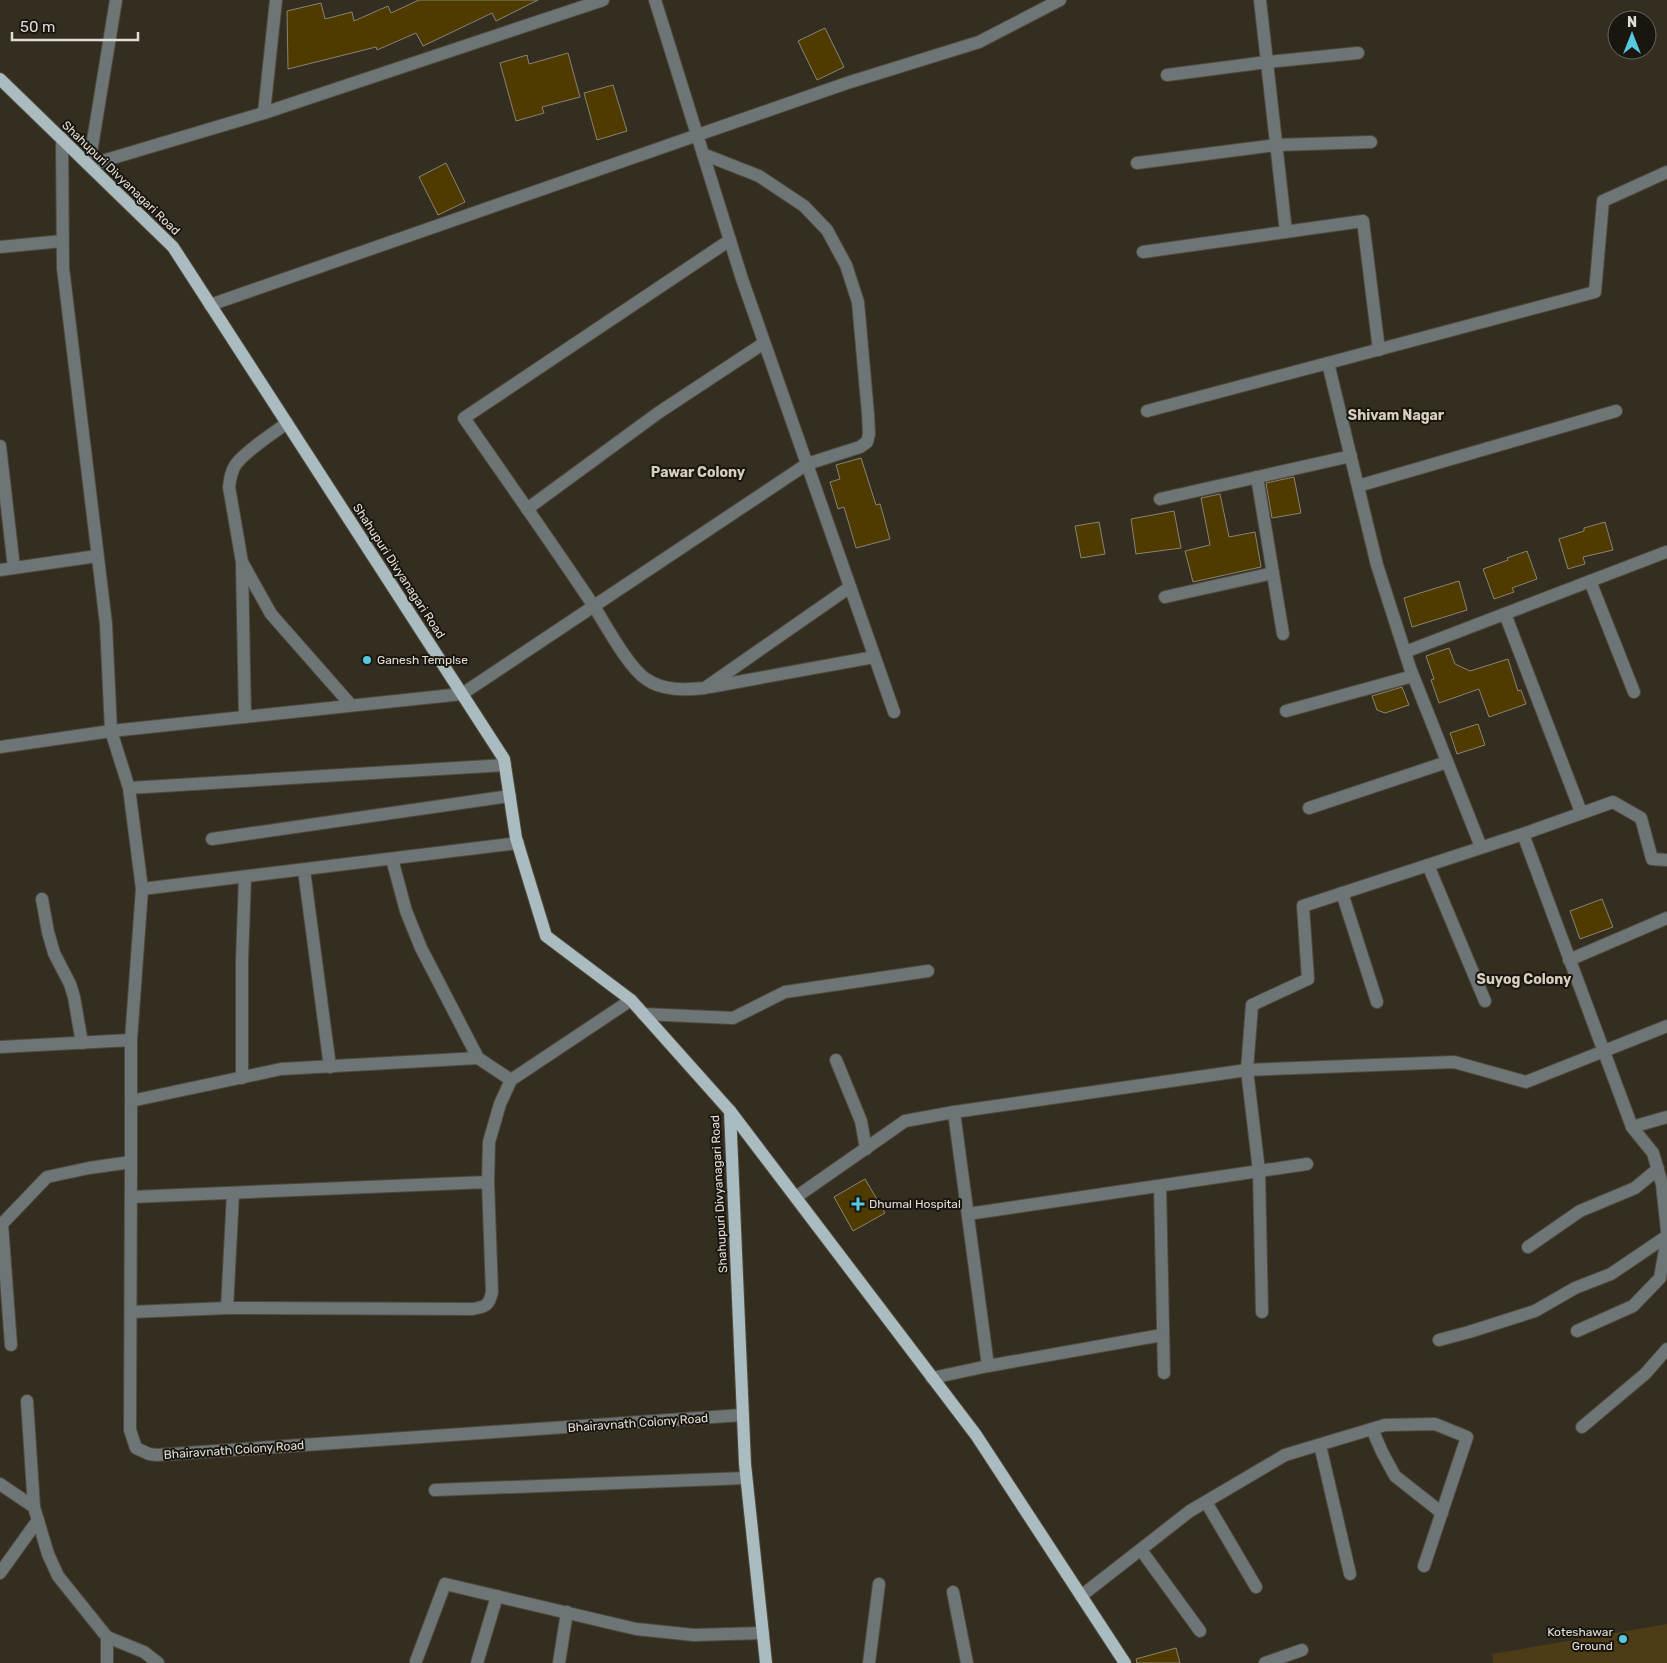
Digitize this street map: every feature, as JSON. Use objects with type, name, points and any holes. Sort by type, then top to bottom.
[{"type":"main road","name":"Shahupuri Divyanagari Road","points":[[0,79],[173,247],[504,759],[518,843],[546,936],[631,1000],[730,1111],[746,1478],[766,1663]]},
{"type":"main road","points":[[730,1111],[976,1435],[1125,1663]]},
{"type":"street","points":[[116,0],[89,165],[264,113],[603,0]]},
{"type":"street","points":[[264,113],[276,0]]},
{"type":"street","points":[[655,0],[764,343],[894,712]]},
{"type":"street","points":[[210,305],[847,83],[979,42],[1060,0]]},
{"type":"street","points":[[1260,0],[1286,232]]},
{"type":"street","points":[[1167,75],[1267,62],[1358,54]]},
{"type":"street","name":"Bhairavnath Colony Road","points":[[62,138],[63,268],[106,624],[111,731],[129,788],[142,889],[132,1040],[130,1430],[136,1448],[149,1454],[167,1455],[742,1415]]},
{"type":"street","points":[[1137,163],[1276,145],[1371,142]]},
{"type":"street","points":[[0,747],[111,731],[462,694],[807,464],[860,447],[866,442],[870,434],[858,302],[846,265],[827,230],[804,206],[759,176],[703,154]]},
{"type":"street","points":[[1147,411],[1595,292],[1603,201],[1667,172]]},
{"type":"street","points":[[1143,252],[1363,221],[1379,350]]},
{"type":"street","points":[[0,247],[62,240]]},
{"type":"street","points":[[730,240],[464,418],[594,606],[634,668],[645,679],[659,686],[682,690],[705,688],[874,657]]},
{"type":"street","points":[[527,509],[658,413],[764,343]]},
{"type":"street","points":[[1328,363],[1377,565],[1413,676],[1481,847]]},
{"type":"street","points":[[1358,486],[1616,411]]},
{"type":"street","points":[[245,717],[242,562],[229,487],[230,476],[236,465],[254,448],[287,424]]},
{"type":"street","points":[[0,446],[14,568]]},
{"type":"street","points":[[1160,499],[1351,456]]},
{"type":"street","points":[[1257,477],[1283,634]]},
{"type":"street","points":[[1405,652],[1666,552]]},
{"type":"street","points":[[0,570],[97,556]]},
{"type":"street","points":[[242,562],[271,614],[351,705]]},
{"type":"street","points":[[1165,597],[1273,573]]},
{"type":"street","points":[[1590,582],[1634,692]]},
{"type":"street","points":[[705,688],[850,586]]},
{"type":"street","points":[[1505,614],[1581,812]]},
{"type":"street","points":[[1286,711],[1413,676]]},
{"type":"street","points":[[1309,808],[1447,762]]},
{"type":"street","points":[[129,788],[505,765]]},
{"type":"street","points":[[212,839],[510,796]]},
{"type":"street","points":[[1262,1312],[1259,1171],[1247,1070],[1252,1005],[1308,979],[1303,906],[1523,834],[1613,802],[1642,818],[1652,859],[1667,860]]},
{"type":"street","points":[[1523,834],[1632,1127],[1653,1152],[1662,1184],[1667,1231]]},
{"type":"street","points":[[142,889],[518,843]]},
{"type":"street","points":[[392,859],[406,911],[421,948],[478,1058],[511,1080]]},
{"type":"street","points":[[1428,865],[1485,1001]]},
{"type":"street","points":[[304,870],[330,1067]]},
{"type":"street","points":[[242,1078],[242,961],[245,877]]},
{"type":"street","points":[[1342,893],[1377,1002]]},
{"type":"street","points":[[42,900],[54,953],[70,984],[74,997],[82,1043]]},
{"type":"street","points":[[1569,960],[1667,918]]},
{"type":"street","points":[[644,1014],[733,1018],[785,992],[928,971]]},
{"type":"street","points":[[131,1312],[227,1308],[472,1309],[484,1307],[490,1301],[492,1292],[488,1182],[489,1142],[500,1104],[511,1080],[631,1000]]},
{"type":"street","points":[[796,1197],[905,1121],[954,1112],[1247,1070],[1454,1062],[1526,1082],[1667,1026]]},
{"type":"street","points":[[0,1048],[132,1040]]},
{"type":"street","points":[[132,1101],[281,1070],[478,1058]]},
{"type":"street","points":[[836,1060],[861,1121],[866,1149]]},
{"type":"street","points":[[954,1112],[988,1366]]},
{"type":"street","points":[[1632,1127],[1667,1118]]},
{"type":"street","points":[[11,1345],[1,1225],[47,1177],[131,1162]]},
{"type":"street","points":[[968,1214],[1307,1164]]},
{"type":"street","points":[[1528,1247],[1580,1211],[1634,1188],[1658,1169]]},
{"type":"street","points":[[131,1197],[488,1182]]},
{"type":"street","points":[[1160,1186],[1164,1374]]},
{"type":"street","points":[[227,1308],[233,1192]]},
{"type":"street","points":[[1577,1331],[1633,1306],[1660,1278],[1667,1237]]},
{"type":"street","points":[[1439,1340],[1535,1311],[1575,1288],[1612,1274],[1667,1237]]},
{"type":"street","points":[[932,1378],[988,1366],[1162,1335]]},
{"type":"street","points":[[1582,1427],[1645,1374],[1667,1349]]},
{"type":"street","points":[[27,1401],[34,1507],[48,1554],[58,1576],[107,1638],[144,1652],[158,1663]]},
{"type":"street","points":[[1081,1596],[1190,1511],[1285,1455],[1386,1426],[1434,1424],[1468,1437],[1424,1566]]},
{"type":"street","points":[[1372,1429],[1395,1476],[1442,1513]]},
{"type":"street","points":[[1320,1445],[1350,1574]]},
{"type":"street","points":[[435,1490],[746,1478]]},
{"type":"street","points":[[0,1484],[34,1507]]},
{"type":"street","points":[[1206,1502],[1256,1587]]},
{"type":"street","points":[[0,1573],[38,1520]]},
{"type":"street","points":[[1141,1550],[1200,1631]]},
{"type":"street","points":[[416,1661],[445,1584],[636,1628],[694,1636],[763,1633]]},
{"type":"street","points":[[869,1663],[879,1584]]},
{"type":"street","points":[[953,1592],[967,1663]]},
{"type":"street","points":[[477,1663],[497,1596]]},
{"type":"street","points":[[559,1663],[566,1612]]},
{"type":"street","points":[[107,1638],[107,1663]]},
{"type":"street","points":[[1265,1663],[1302,1650]]},
{"type":"shaded area","name":"Koteshawar Ground","points":[[1667,1624],[1667,1663],[1493,1663],[1492,1654]]},
{"type":"building","points":[[419,0],[538,0],[496,21],[492,13],[423,46],[416,33],[377,50],[376,47],[288,69],[287,11],[321,3],[325,19],[352,12],[354,21],[388,6],[391,13]]},
{"type":"building","points":[[825,28],[844,67],[817,80],[798,41]]},
{"type":"building","points":[[568,53],[580,97],[542,107],[544,113],[516,121],[500,63],[527,55],[529,64]]},
{"type":"building","points":[[613,85],[627,131],[597,140],[584,93]]},
{"type":"building","points":[[446,163],[465,202],[438,215],[419,177]]},
{"type":"building","points":[[861,458],[876,505],[880,504],[890,539],[856,548],[844,507],[838,509],[830,482],[840,479],[836,465]]},
{"type":"building","points":[[1294,477],[1301,513],[1272,518],[1266,483]]},
{"type":"building","points":[[1220,494],[1229,537],[1255,532],[1261,567],[1193,582],[1185,551],[1210,545],[1201,498]]},
{"type":"building","points":[[1174,511],[1181,548],[1136,554],[1131,519]]},
{"type":"building","points":[[1099,522],[1105,554],[1081,558],[1075,526]]},
{"type":"building","points":[[1605,522],[1613,550],[1583,557],[1585,564],[1568,569],[1559,539],[1584,531],[1584,528]]},
{"type":"building","points":[[1527,551],[1537,579],[1512,588],[1514,592],[1494,599],[1483,569]]},
{"type":"building","points":[[1459,581],[1467,610],[1412,627],[1404,598]]},
{"type":"building","points":[[1449,648],[1455,664],[1470,671],[1508,659],[1518,691],[1521,690],[1526,704],[1489,717],[1479,689],[1439,703],[1431,680],[1434,679],[1426,656]]},
{"type":"building","points":[[1402,687],[1409,705],[1385,713],[1377,710],[1372,696]]},
{"type":"building","points":[[1478,724],[1485,745],[1457,754],[1450,733]]},
{"type":"building","points":[[1602,899],[1613,927],[1580,939],[1570,911]]},
{"type":"building","points":[[865,1179],[885,1213],[853,1231],[834,1197]]},
{"type":"building","points":[[1176,1648],[1180,1663],[1137,1663],[1136,1659]]},
{"type":"place","name":"Ganesh Templse","points":[[367,660]]},
{"type":"place","name":"Dhumal Hospital","points":[[858,1204]]},
{"type":"place","name":"Koteshawar Ground","points":[[1623,1639]]},
{"type":"district","name":"Shivam Nagar","points":[[1396,415]]},
{"type":"district","name":"Pawar Colony","points":[[698,472]]},
{"type":"district","name":"Suyog Colony","points":[[1524,979]]}]
